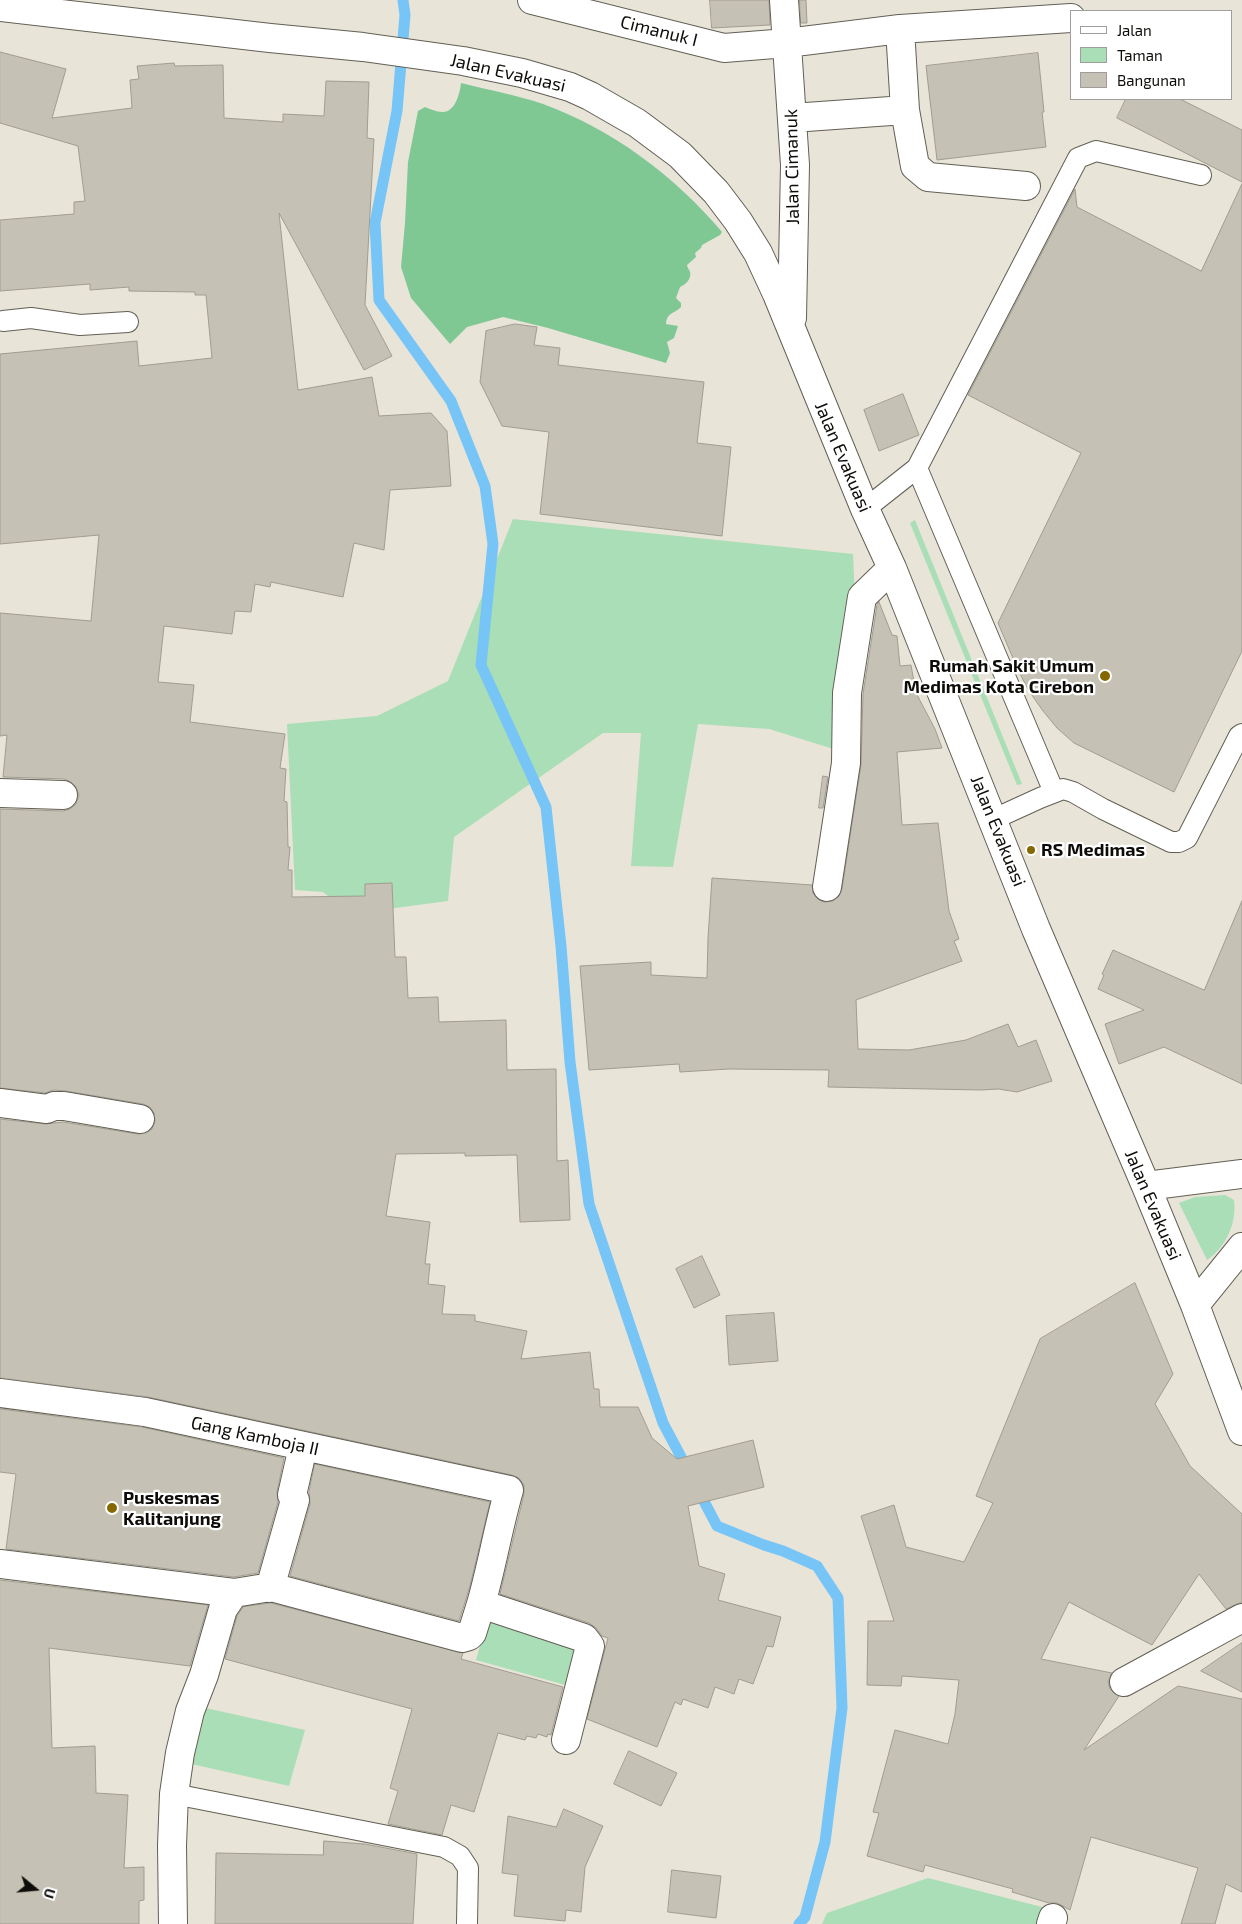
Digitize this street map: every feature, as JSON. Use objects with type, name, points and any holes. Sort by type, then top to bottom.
[{"type":"street","name":"Cimanuk I","points":[[532,0],[724,48],[787,43],[900,29],[1070,18]]},
{"type":"street","name":"Jalan Cimanuk","points":[[784,0],[794,165],[792,334]]},
{"type":"street","name":"Jalan Evakuasi","points":[[0,7],[363,47],[522,73],[570,87],[614,109],[662,140],[699,172],[738,221],[758,253],[784,311],[865,509],[892,568],[994,819],[1036,929],[1146,1186],[1195,1306],[1242,1431]]},
{"type":"street","points":[[900,29],[905,110],[915,166],[928,177],[1026,186]]},
{"type":"street","points":[[792,118],[905,110]]},
{"type":"street","points":[[826,887],[846,763],[847,693],[862,597],[892,568]]},
{"type":"street","points":[[0,793],[63,794]]},
{"type":"street","points":[[0,1103],[47,1109],[54,1106],[64,1106],[140,1119]]},
{"type":"street","points":[[1146,1186],[1242,1174]]},
{"type":"street","points":[[1195,1306],[1242,1247]]},
{"type":"street","name":"Gang Kamboja II","points":[[0,1393],[145,1412],[509,1490],[492,1566],[481,1604]]},
{"type":"street","points":[[270,1588],[295,1500],[292,1495],[303,1446]]},
{"type":"street","points":[[0,1564],[234,1593],[270,1588],[462,1638],[469,1636],[472,1632],[481,1604],[584,1638],[587,1641],[590,1646],[566,1740]]},
{"type":"street","points":[[173,1924],[172,1845],[174,1794],[180,1753],[190,1711],[204,1675],[223,1609],[234,1593]]},
{"type":"street","points":[[1124,1682],[1242,1618]]},
{"type":"lane","points":[[865,509],[917,468],[1078,158],[1096,151],[1201,176]]},
{"type":"lane","points":[[2,321],[31,318],[80,325],[128,322]]},
{"type":"lane","points":[[917,468],[1054,792]]},
{"type":"lane","points":[[994,819],[1054,792],[1063,790],[1073,792],[1170,842],[1179,842],[1187,838],[1242,734]]},
{"type":"lane","points":[[174,1794],[444,1847],[460,1856],[468,1868],[466,1924]]},
{"type":"green space","points":[[461,83],[543,104],[569,114],[618,141],[663,173],[704,211],[722,232],[702,245],[695,253],[696,257],[687,265],[690,277],[680,287],[676,298],[681,303],[681,307],[669,315],[666,324],[678,326],[674,338],[667,342],[670,353],[666,363],[548,328],[503,317],[467,327],[450,344],[411,298],[401,267],[408,162],[418,111],[425,107],[440,112],[447,111],[453,106],[458,97]]},
{"type":"green space","points":[[513,519],[853,554],[855,599],[840,751],[769,729],[698,724],[673,867],[631,866],[641,733],[603,733],[454,837],[448,901],[350,914],[323,892],[295,890],[287,724],[377,716],[448,681]]},
{"type":"green space","points":[[915,520],[1022,784],[1017,785],[910,523]]},
{"type":"green space","points":[[1225,1195],[1234,1200],[1232,1226],[1220,1248],[1207,1260],[1179,1203],[1195,1197]]},
{"type":"green space","points":[[488,1618],[581,1645],[569,1686],[476,1660]]},
{"type":"green space","points":[[201,1707],[305,1730],[289,1786],[187,1763]]},
{"type":"green space","points":[[928,1878],[1046,1908],[1049,1924],[822,1924],[827,1913]]},
{"type":"building","points":[[710,0],[769,0],[770,25],[712,28]]},
{"type":"building","points":[[800,0],[806,0],[807,23],[801,23]]},
{"type":"building","points":[[0,52],[66,69],[52,118],[132,108],[130,80],[139,79],[137,66],[174,63],[175,66],[223,65],[224,118],[283,122],[283,114],[324,116],[326,81],[369,82],[367,138],[374,139],[365,305],[392,356],[364,370],[279,213],[298,390],[372,377],[379,416],[431,413],[447,431],[451,486],[390,490],[384,550],[354,543],[343,597],[271,582],[270,587],[255,584],[251,612],[235,611],[232,634],[164,626],[158,682],[194,685],[190,722],[285,734],[280,768],[286,769],[284,801],[287,802],[288,847],[290,847],[288,870],[292,870],[292,897],[365,896],[365,884],[392,883],[395,957],[406,957],[408,998],[438,997],[439,1022],[506,1020],[507,1070],[556,1069],[557,1161],[568,1160],[570,1220],[520,1222],[517,1155],[465,1156],[465,1153],[396,1154],[386,1216],[430,1222],[425,1264],[430,1264],[428,1284],[445,1286],[442,1314],[475,1315],[475,1321],[527,1331],[521,1359],[590,1352],[594,1389],[599,1389],[600,1407],[638,1407],[652,1438],[677,1459],[753,1440],[764,1487],[688,1506],[699,1566],[725,1574],[718,1600],[781,1617],[773,1647],[767,1646],[753,1684],[739,1679],[734,1694],[715,1687],[708,1708],[683,1699],[681,1705],[675,1702],[657,1747],[587,1719],[608,1638],[602,1636],[589,1623],[500,1594],[524,1494],[524,1485],[519,1478],[148,1397],[0,1378],[0,1119],[45,1124],[63,1122],[138,1134],[146,1133],[152,1129],[155,1121],[154,1113],[150,1107],[143,1104],[66,1091],[54,1090],[45,1093],[0,1088],[0,809],[63,811],[70,809],[76,804],[79,795],[76,787],[64,779],[3,777],[7,735],[0,736],[0,613],[91,621],[99,535],[0,544],[0,354],[137,341],[139,366],[212,358],[206,295],[195,295],[195,292],[129,291],[129,287],[90,290],[90,284],[0,291],[0,220],[74,214],[74,202],[85,201],[78,146],[0,123]]},
{"type":"building","points":[[1038,53],[1046,147],[937,160],[926,66]]},
{"type":"building","points":[[1126,100],[1182,100],[1242,130],[1242,182],[1117,118]]},
{"type":"building","points":[[1242,184],[1242,651],[1174,792],[1074,743],[1057,728],[1043,711],[1029,691],[1018,670],[998,623],[1081,453],[968,395],[1075,189],[1077,207],[1201,271]]},
{"type":"building","points":[[515,324],[537,327],[534,345],[560,348],[558,365],[704,382],[697,443],[731,447],[722,536],[540,514],[549,432],[502,426],[480,382],[486,331]]},
{"type":"building","points":[[903,394],[919,435],[879,451],[864,410]]},
{"type":"building","points":[[879,602],[892,635],[897,636],[900,666],[911,665],[916,693],[935,729],[942,748],[897,752],[902,825],[938,823],[949,911],[959,939],[954,941],[962,961],[856,1000],[858,1049],[909,1050],[966,1040],[1008,1024],[1018,1047],[1036,1040],[1052,1081],[1017,1092],[998,1089],[828,1087],[829,1070],[729,1069],[680,1072],[679,1064],[589,1070],[580,966],[651,962],[651,975],[707,978],[712,878],[812,885],[813,893],[824,902],[833,901],[839,896],[842,889],[861,765],[863,694]]},
{"type":"building","points":[[823,776],[828,777],[823,808],[819,808]]},
{"type":"building","points":[[1242,901],[1242,1084],[1164,1047],[1119,1064],[1105,1024],[1144,1010],[1098,989],[1104,975],[1102,974],[1113,950],[1204,990]]},
{"type":"building","points":[[702,1256],[720,1295],[694,1308],[676,1269]]},
{"type":"building","points":[[1135,1283],[1173,1374],[1155,1404],[1190,1466],[1242,1514],[1242,1602],[1226,1609],[1199,1574],[1152,1645],[1069,1602],[1041,1659],[1112,1673],[1108,1681],[1110,1689],[1119,1696],[1084,1750],[1178,1686],[1242,1699],[1242,1892],[1226,1884],[1215,1924],[1181,1924],[1198,1868],[1091,1837],[1070,1910],[1057,1903],[1049,1903],[1012,1892],[1013,1889],[925,1865],[923,1872],[867,1856],[879,1813],[873,1812],[895,1730],[948,1744],[955,1714],[959,1680],[902,1676],[901,1686],[867,1685],[868,1621],[894,1621],[861,1516],[894,1505],[906,1547],[964,1562],[993,1503],[976,1496],[1040,1339]]},
{"type":"building","points":[[774,1313],[778,1361],[729,1365],[726,1316]]},
{"type":"building","points":[[0,1409],[142,1427],[284,1458],[277,1492],[278,1502],[258,1573],[234,1577],[6,1549],[16,1474],[0,1472]]},
{"type":"building","points":[[315,1464],[490,1502],[470,1586],[459,1621],[290,1576],[310,1504],[309,1492]]},
{"type":"building","points":[[0,1580],[208,1605],[190,1666],[49,1648],[52,1748],[95,1746],[96,1793],[128,1795],[124,1868],[144,1867],[144,1900],[139,1901],[139,1924],[0,1924]]},
{"type":"building","points":[[271,1603],[463,1653],[461,1659],[563,1687],[551,1735],[548,1734],[547,1737],[538,1734],[536,1738],[527,1736],[525,1740],[498,1733],[474,1812],[451,1805],[442,1835],[388,1824],[398,1791],[390,1788],[412,1709],[225,1659],[237,1616],[243,1607]]},
{"type":"building","points":[[1242,1643],[1242,1692],[1201,1671]]},
{"type":"building","points":[[629,1751],[677,1773],[661,1806],[614,1784]]},
{"type":"building","points":[[564,1809],[603,1826],[585,1867],[581,1912],[566,1910],[565,1921],[514,1916],[518,1875],[502,1873],[508,1816],[556,1827]]},
{"type":"building","points":[[324,1841],[365,1844],[417,1854],[413,1924],[215,1924],[216,1853],[323,1855]]},
{"type":"building","points":[[672,1870],[721,1876],[716,1918],[668,1912]]},
{"type":"waterway","points":[[403,0],[405,15],[397,111],[375,223],[379,300],[451,401],[485,486],[493,544],[481,665],[546,807],[561,946],[570,1062],[589,1204],[663,1423],[689,1472]]},
{"type":"waterway","points":[[697,1488],[717,1526],[817,1566],[838,1598],[842,1708],[825,1842],[805,1917],[799,1924]]},
{"type":"place","name":"Rumah Sakit Umum Medimas Kota Cirebon","points":[[1105,676]]},
{"type":"place","name":"RS Medimas","points":[[1031,850]]},
{"type":"place","name":"Puskesmas Kalitanjung","points":[[112,1508]]}]
